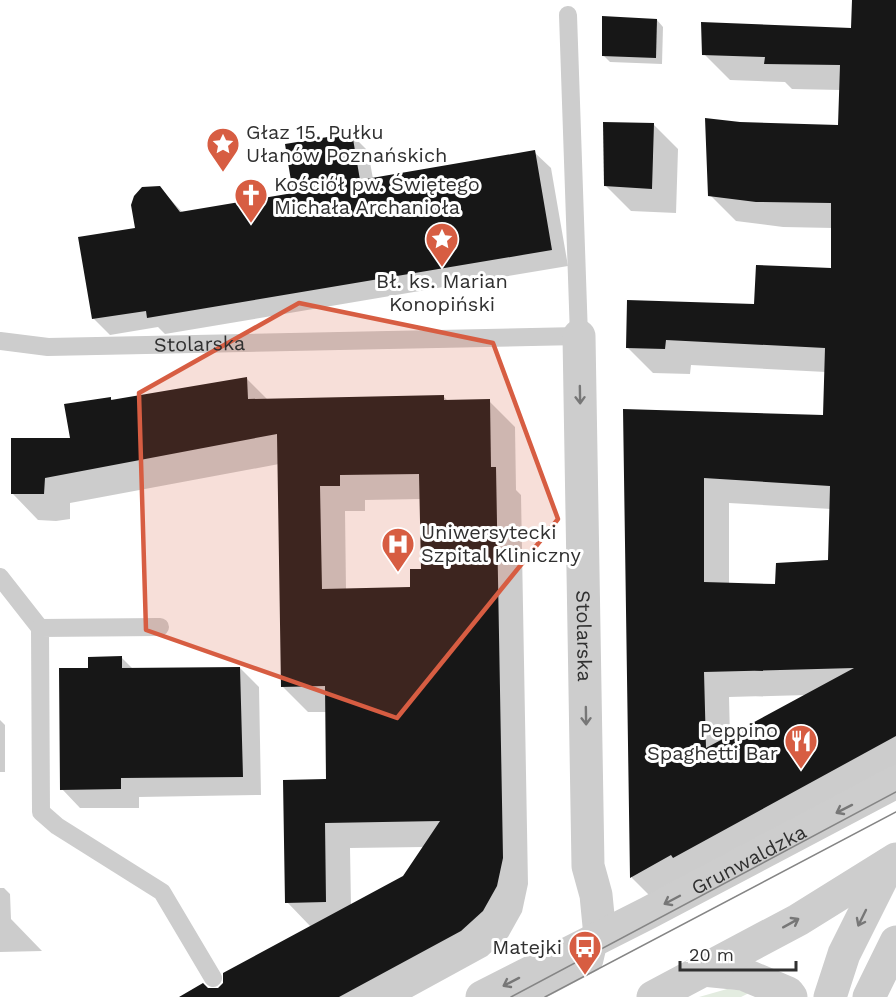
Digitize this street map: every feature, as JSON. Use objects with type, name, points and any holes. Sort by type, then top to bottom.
[{"type":"street","name":"Stolarska","points":[[579,336],[588,866],[596,895],[600,936]]},
{"type":"street","name":"Grunwaldzka","points":[[482,997],[648,914],[896,782]]},
{"type":"street","points":[[653,997],[798,920],[893,859]]},
{"type":"street","points":[[830,997],[844,954],[893,859]]},
{"type":"street","points":[[869,997],[896,942]]},
{"type":"street","points":[[703,970],[742,974],[788,993],[790,997]]},
{"type":"lane","name":"Stolarska","points":[[0,341],[48,347],[579,336],[568,15]]},
{"type":"lane","points":[[0,577],[40,628],[41,812],[57,826],[162,892],[213,978]]},
{"type":"lane","points":[[40,628],[160,627]]},
{"type":"lane","points":[[528,997],[594,962],[600,936]]},
{"type":"highlighted area","points":[[299,303],[493,343],[558,519],[397,718],[146,630],[139,393]]},
{"type":"shaded area","points":[[727,989],[753,991],[741,997],[699,997]]},
{"type":"building","points":[[852,0],[896,0],[896,736],[673,858],[671,855],[630,878],[623,409],[823,415],[825,348],[666,340],[665,349],[626,348],[627,300],[754,304],[756,265],[831,268],[831,203],[756,202],[708,196],[705,118],[740,122],[838,125],[840,65],[764,64],[765,57],[702,55],[701,22],[851,28]],"holes":[[[704,478],[830,486],[828,560],[776,563],[775,584],[704,582]],[[854,668],[706,748],[704,672]]]},
{"type":"building","points":[[602,16],[657,19],[656,58],[602,56]]},
{"type":"building","points":[[603,122],[654,123],[652,189],[604,186]]},
{"type":"building","name":"Kościół pw. Świętego Michała Archanioła","points":[[352,133],[360,180],[535,150],[552,250],[147,318],[146,311],[92,319],[78,237],[135,228],[131,205],[134,196],[142,187],[160,186],[180,212],[293,193],[285,144]]},
{"type":"building","points":[[247,377],[248,399],[444,395],[444,400],[490,399],[491,467],[496,467],[503,858],[497,886],[483,911],[461,931],[339,997],[179,997],[203,983],[208,988],[218,988],[223,983],[223,973],[403,876],[440,821],[325,823],[326,902],[285,903],[283,780],[326,779],[325,686],[281,687],[277,434],[45,478],[44,494],[11,494],[11,438],[70,438],[64,404],[111,397],[111,400]],"holes":[[[419,474],[421,569],[410,569],[410,587],[322,589],[320,486],[340,486],[340,475]]]},
{"type":"building","points":[[122,656],[122,668],[240,667],[243,777],[121,778],[121,789],[60,790],[59,668],[88,668],[88,657]]},
{"type":"tram line","points":[[511,997],[896,792]]},
{"type":"tram line","points":[[545,997],[896,812]]},
{"type":"place","name":"Głaz 15. Pułku Ułanów Poznańskich","points":[[223,173]]},
{"type":"place","name":"Kościół pw. Świętego Michała Archanioła","points":[[251,224]]},
{"type":"place","name":"Bł. ks. Marian Konopiński","points":[[442,268]]},
{"type":"place","name":"Uniwersytecki Szpital Kliniczny","points":[[398,573]]},
{"type":"place","name":"Peppino Spaghetti Bar","points":[[801,770]]},
{"type":"place","name":"Matejki","points":[[585,976]]}]
